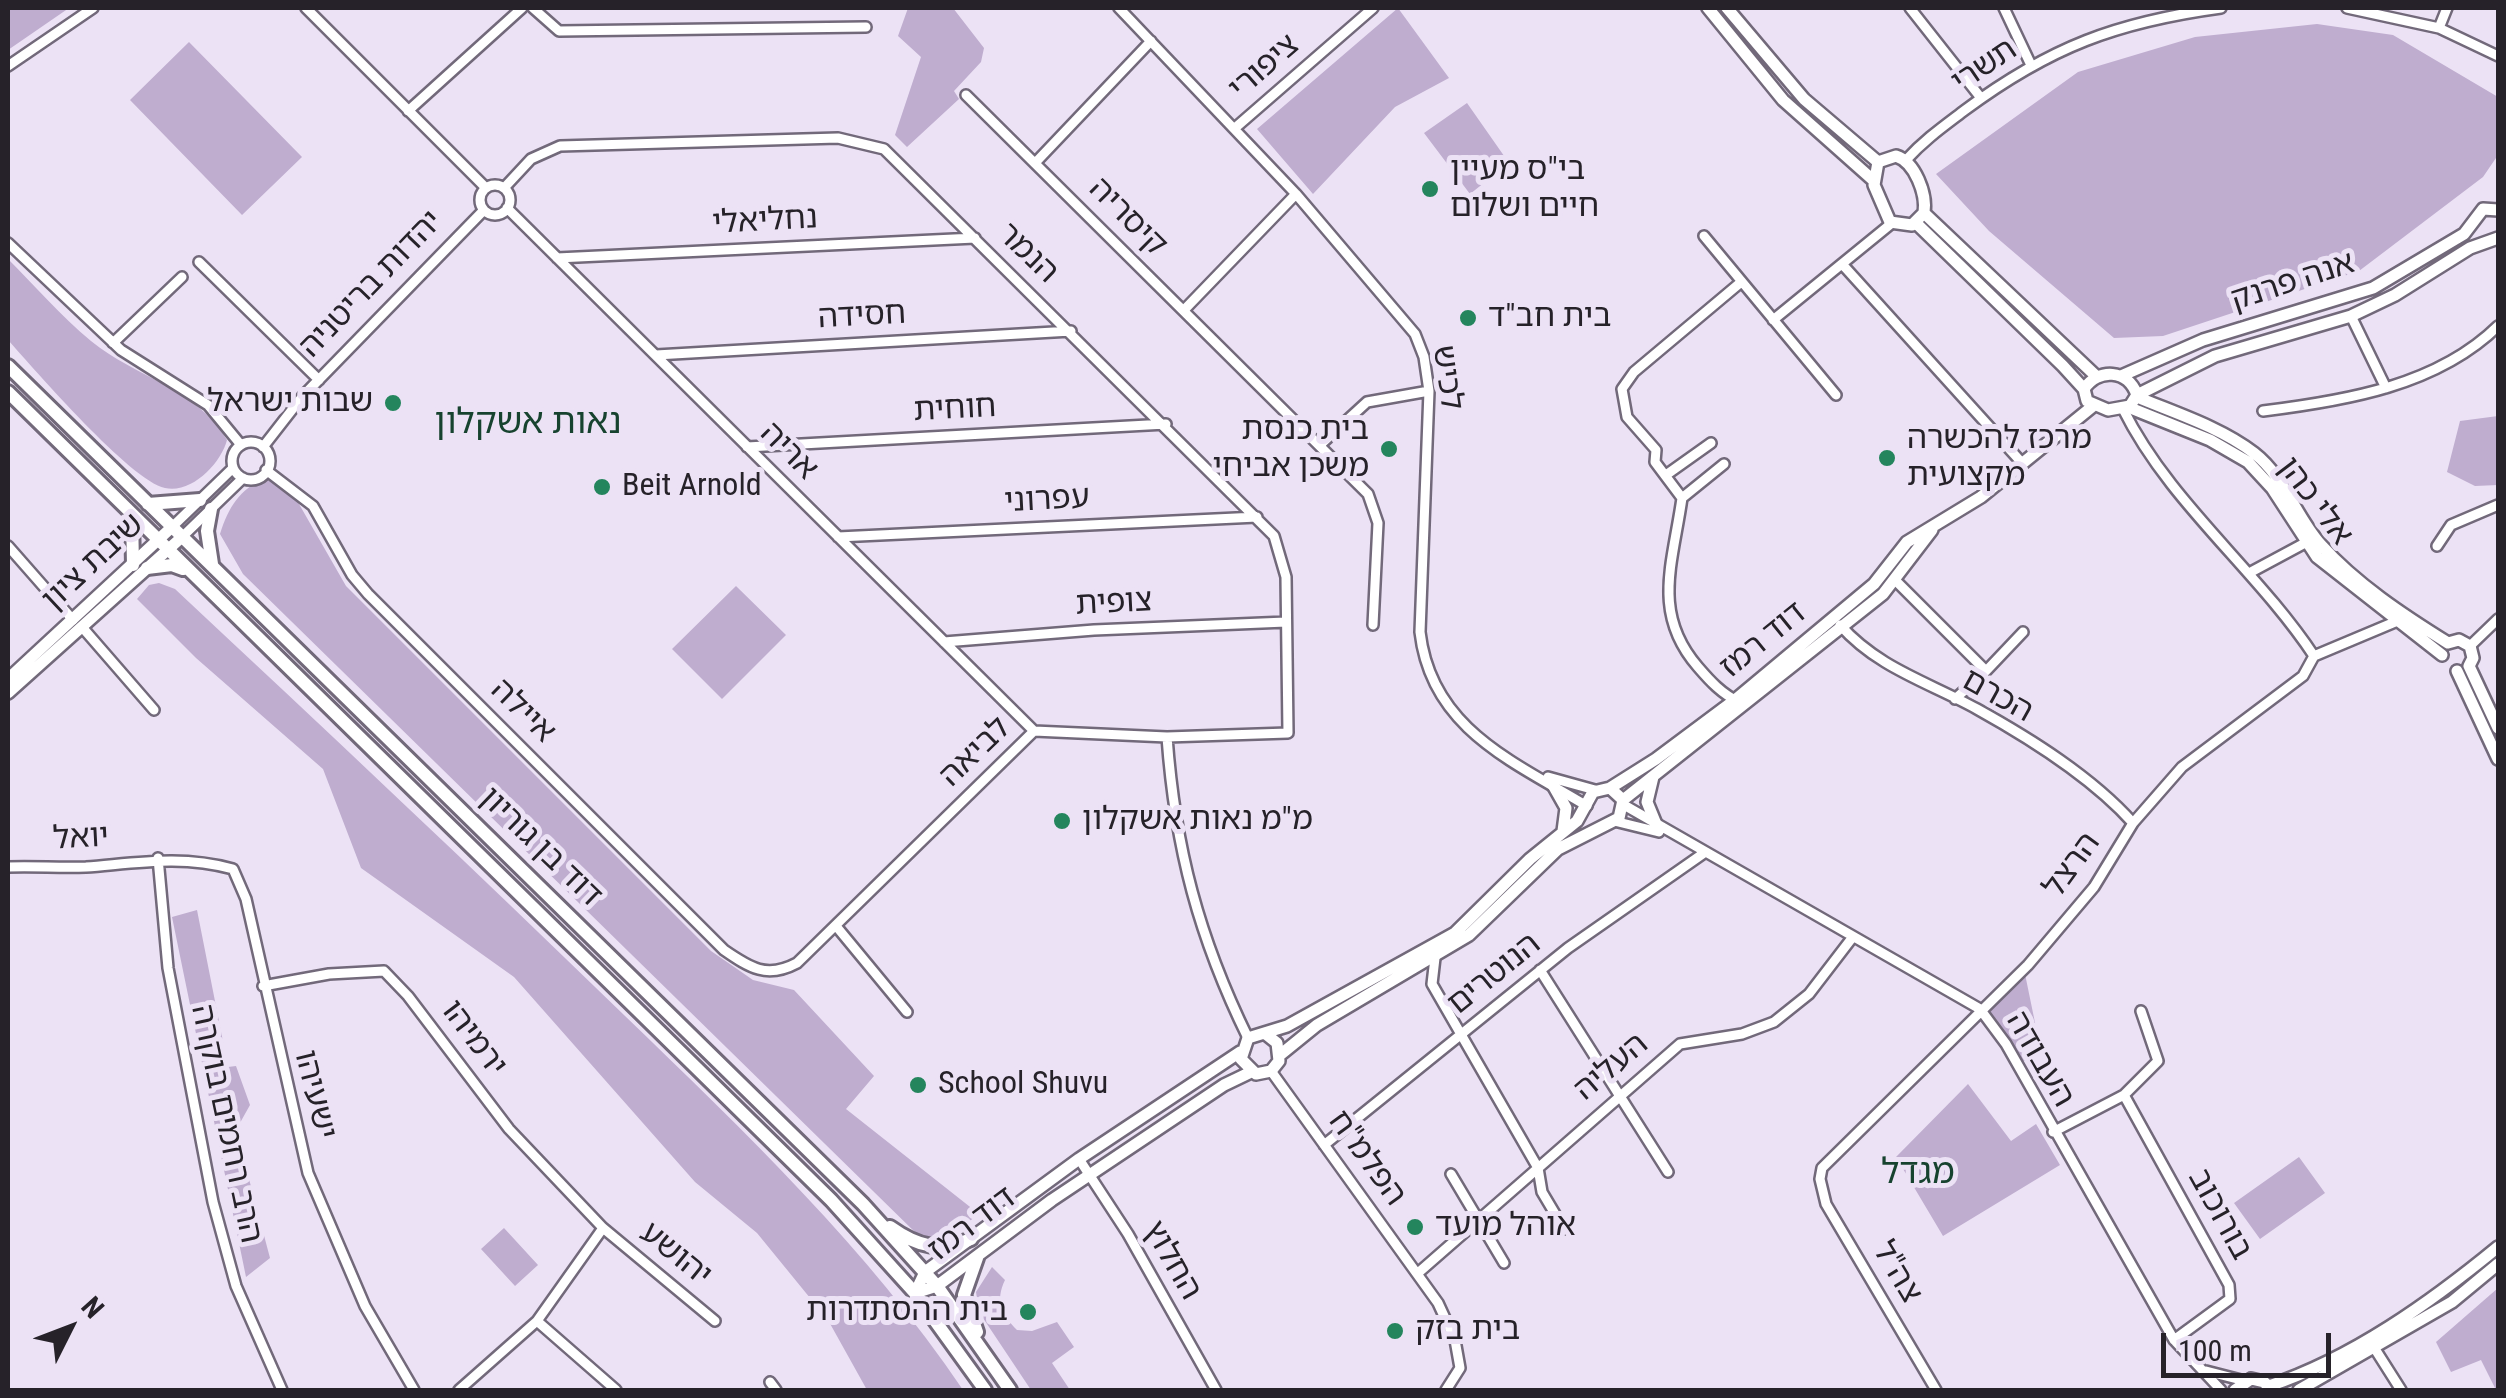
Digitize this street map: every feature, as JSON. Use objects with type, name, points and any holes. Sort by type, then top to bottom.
[{"type":"main road","name":"דוד בן גוריון","points":[[8,366],[873,1215],[937,1286],[1010,1390]]},
{"type":"main road","name":"דוד בן גוריון","points":[[8,392],[831,1200],[915,1293],[984,1390]]},
{"type":"main road","points":[[148,504],[206,505],[213,566]]},
{"type":"main road","points":[[132,516],[140,566],[172,565],[186,570]]},
{"type":"main road","points":[[873,1215],[929,1247],[953,1246],[971,1238]]},
{"type":"main road","points":[[977,1258],[964,1295],[988,1356]]},
{"type":"street","points":[[8,66],[94,8]]},
{"type":"street","points":[[306,8],[486,188],[504,188],[509,195],[508,208],[496,215],[484,210],[480,201],[486,188]]},
{"type":"street","points":[[408,111],[522,8]]},
{"type":"street","points":[[533,8],[559,31],[866,27]]},
{"type":"street","name":"לכיש","points":[[1119,8],[1296,194],[1407,322],[1424,357],[1429,391],[1420,632],[1424,664],[1438,695],[1463,724],[1522,767],[1588,807]]},
{"type":"street","name":"ציפורי","points":[[1234,128],[1373,8]]},
{"type":"street","points":[[1708,8],[1783,100],[1873,180],[1892,223]]},
{"type":"street","points":[[1727,8],[1804,98],[1878,162]]},
{"type":"street","points":[[1910,8],[1981,98]]},
{"type":"street","points":[[2004,8],[2030,63]]},
{"type":"street","name":"תשרי","points":[[1906,160],[2030,63],[2101,32],[2165,15],[2221,8]]},
{"type":"street","points":[[2347,8],[2439,28],[2498,56]]},
{"type":"street","points":[[2439,28],[2447,8]]},
{"type":"street","points":[[1036,162],[1152,41]]},
{"type":"street","name":"קיסריה","points":[[966,95],[1368,494],[1374,508],[1378,545],[1373,625]]},
{"type":"street","name":"הנמר","points":[[504,188],[531,159],[560,146],[838,138],[884,149],[1166,424],[1274,536],[1282,556],[1288,733]]},
{"type":"street","points":[[1878,162],[1896,156],[1906,160],[1924,198],[1920,218]]},
{"type":"street","points":[[1873,180],[1878,162]]},
{"type":"street","points":[[1184,310],[1296,194]]},
{"type":"street","name":"אנה פרנק","points":[[2120,376],[2203,340],[2373,288],[2474,225],[2479,212],[2497,207]]},
{"type":"street","name":"אריה","points":[[508,208],[1034,731]]},
{"type":"street","name":"יהדות בריטניה","points":[[263,447],[318,380],[484,210]]},
{"type":"street","points":[[1773,320],[1892,223],[1920,218]]},
{"type":"street","points":[[1920,218],[2096,376],[2120,376],[2133,384],[2131,402],[2149,454],[2251,572],[2314,656]]},
{"type":"street","points":[[1920,218],[2084,389],[2093,406],[2131,402]]},
{"type":"street","points":[[2474,225],[2492,239]]},
{"type":"street","points":[[1704,236],[1836,395]]},
{"type":"street","name":"נחליאלי","points":[[557,258],[975,238]]},
{"type":"street","name":"אנה פרנק","points":[[2131,402],[2215,356],[2351,316],[2492,239]]},
{"type":"street","points":[[8,243],[113,344],[192,392],[224,420],[241,445]]},
{"type":"street","points":[[199,262],[318,380]]},
{"type":"street","points":[[1842,264],[2023,464]]},
{"type":"street","points":[[113,344],[182,277]]},
{"type":"street","points":[[1740,283],[1634,372],[1622,389],[1627,416],[1656,450],[1655,462],[1682,498],[1670,588],[1671,628],[1701,671],[1740,702]]},
{"type":"street","points":[[2351,316],[2386,388]]},
{"type":"street","points":[[2262,410],[2338,401],[2386,388],[2482,342],[2498,326]]},
{"type":"street","name":"חסידה","points":[[656,356],[1070,331]]},
{"type":"street","points":[[2084,389],[2096,376]]},
{"type":"street","points":[[1320,446],[1367,402],[1429,391]]},
{"type":"street","name":"אלי כהן","points":[[2131,402],[2232,450],[2248,462],[2272,488],[2305,544],[2335,575],[2395,622],[2444,649]]},
{"type":"street","name":"אלי כהן","points":[[2131,402],[2215,430],[2252,452],[2279,479],[2308,528],[2335,560],[2444,649]]},
{"type":"street","name":"דוד רמז","points":[[1839,624],[1899,550],[2023,464],[2093,406]]},
{"type":"street","name":"חוחית","points":[[748,447],[1166,424]]},
{"type":"street","points":[[162,546],[206,505],[243,478],[256,478],[266,470],[269,456],[263,447],[252,442],[241,445],[232,455],[234,468],[243,478]]},
{"type":"street","points":[[1666,475],[1710,443]]},
{"type":"street","points":[[1682,498],[1724,464]]},
{"type":"street","points":[[206,505],[234,468]]},
{"type":"street","name":"איילה","points":[[266,470],[314,506],[352,575],[379,606],[724,950],[763,973]]},
{"type":"street","points":[[2437,546],[2451,525],[2498,506]]},
{"type":"street","name":"עפרוני","points":[[838,537],[1257,516]]},
{"type":"street","name":"דוד רמז","points":[[1609,822],[1623,802],[1740,702],[1897,582],[1910,556],[1939,524]]},
{"type":"street","points":[[2251,572],[2305,544]]},
{"type":"street","points":[[8,546],[154,710]]},
{"type":"street","name":"שיבת ציון","points":[[8,679],[162,546]]},
{"type":"street","points":[[8,566],[17,557]]},
{"type":"street","points":[[1897,582],[1986,671]]},
{"type":"street","points":[[2470,646],[2498,619]]},
{"type":"street","name":"צופית","points":[[944,642],[1094,630],[1286,622]]},
{"type":"street","name":"הרצל","points":[[1820,1179],[1822,1168],[1872,1124],[1980,1009],[2028,965],[2094,887],[2133,823],[2182,768],[2304,676],[2314,656],[2395,622]]},
{"type":"street","name":"שיבת ציון","points":[[8,693],[77,623]]},
{"type":"street","name":"הכרם","points":[[1839,624],[1875,659],[1956,699],[2091,784],[2133,823]]},
{"type":"street","points":[[1956,699],[2023,632]]},
{"type":"street","points":[[2463,669],[2473,654],[2470,646],[2459,640],[2444,649],[2444,664],[2463,669],[2498,728]]},
{"type":"street","points":[[2463,669],[2498,758]]},
{"type":"street","name":"דוד רמז","points":[[1610,788],[1740,702]]},
{"type":"street","name":"לביאה","points":[[763,973],[780,972],[797,963],[1034,731],[1166,737],[1288,733]]},
{"type":"street","points":[[1166,737],[1172,818],[1182,868],[1228,995],[1248,1038]]},
{"type":"street","name":"לכיש","points":[[1522,767],[1596,790]]},
{"type":"street","points":[[1656,772],[1647,802],[1656,824]]},
{"type":"street","points":[[1553,785],[1566,808],[1562,834]]},
{"type":"street","points":[[1248,1038],[1266,1036],[1455,933],[1562,834],[1588,807],[1596,790],[1610,788],[1623,802]]},
{"type":"street","name":"העבודה","points":[[1623,802],[1704,853],[1980,1009],[2006,1044],[2052,1132],[2174,1340],[2221,1390]]},
{"type":"street","points":[[1248,1038],[1240,1052],[1251,1072],[1271,1071],[1280,1055],[1317,1025],[1435,958],[1482,924],[1558,849],[1609,822],[1588,807]]},
{"type":"street","name":"העבודה","points":[[1609,822],[1651,828],[1690,844]]},
{"type":"street","name":"הנוטרים","points":[[1324,1144],[1540,970],[1704,853]]},
{"type":"street","name":"יואל","points":[[8,867],[85,867],[158,858]]},
{"type":"street","name":"ישעיהו","points":[[158,858],[204,861],[233,869],[246,900],[308,1173],[365,1306],[414,1390]]},
{"type":"street","name":"הרב רחמים בוקרה","points":[[158,858],[168,968],[216,1216],[236,1286],[282,1390]]},
{"type":"street","points":[[836,926],[907,1012]]},
{"type":"street","name":"העליה","points":[[1418,1272],[1680,1044],[1742,1034],[1774,1022],[1808,994],[1852,938]]},
{"type":"street","points":[[1435,958],[1432,984],[1538,1168],[1542,1192],[1564,1230]]},
{"type":"street","points":[[1540,970],[1597,1054],[1668,1172]]},
{"type":"street","name":"ירמיהו","points":[[263,986],[328,974],[384,971],[408,996],[509,1128],[603,1228]]},
{"type":"street","points":[[2052,1132],[2124,1095],[2158,1060],[2140,1011]]},
{"type":"street","points":[[1266,1036],[1276,1043],[1280,1055]]},
{"type":"street","name":"דוד רמז","points":[[915,1293],[925,1272],[1079,1159],[1240,1052]]},
{"type":"street","name":"הפלמ\"ח","points":[[1271,1071],[1418,1272],[1455,1340],[1460,1368],[1449,1388]]},
{"type":"street","name":"דוד רמז","points":[[915,1293],[937,1286],[1090,1176],[1224,1085],[1251,1072]]},
{"type":"street","name":"בורוכוב","points":[[2124,1095],[2229,1285],[2230,1300],[2174,1340]]},
{"type":"street","name":"החלוץ","points":[[1079,1159],[1128,1234],[1216,1390]]},
{"type":"street","points":[[1451,1174],[1504,1263]]},
{"type":"street","name":"צה\"ל","points":[[1820,1179],[1826,1204],[1936,1390]]},
{"type":"street","points":[[459,1390],[537,1321],[603,1228]]},
{"type":"street","name":"יהושע","points":[[603,1228],[715,1321]]},
{"type":"street","points":[[2198,1369],[2240,1386],[2258,1380],[2271,1388],[2383,1329],[2444,1291],[2498,1247]]},
{"type":"street","points":[[2304,1389],[2452,1302],[2498,1264]]},
{"type":"street","points":[[537,1321],[616,1390]]},
{"type":"street","points":[[2374,1349],[2402,1390]]},
{"type":"shaded area","points":[[8,8],[69,8],[8,50]]},
{"type":"shaded area","points":[[908,8],[953,8],[984,48],[981,62],[954,91],[959,99],[907,147],[895,135],[921,57],[898,36]]},
{"type":"shaded area","points":[[1398,8],[1449,78],[1395,107],[1313,194],[1257,129]]},
{"type":"shaded area","points":[[2317,24],[2393,35],[2498,97],[2498,155],[2483,177],[2359,271],[2163,336],[2114,338],[1989,231],[1936,174],[2078,72],[2195,37]]},
{"type":"shaded area","points":[[189,42],[302,157],[242,215],[130,100]]},
{"type":"shaded area","points":[[1467,103],[1509,163],[1470,194],[1424,133]]},
{"type":"shaded area","points":[[8,259],[91,341],[183,396],[215,423],[227,440],[219,458],[204,475],[175,489],[150,481],[108,446],[39,375],[8,340]]},
{"type":"shaded area","points":[[2498,416],[2498,485],[2475,486],[2447,472],[2460,421]]},
{"type":"shaded area","points":[[265,477],[295,497],[346,586],[711,951],[753,980],[794,990],[874,1076],[846,1109],[979,1214],[951,1235],[921,1238],[243,574],[220,534],[236,500]]},
{"type":"shaded area","points":[[159,583],[175,589],[760,1148],[846,1240],[963,1390],[867,1390],[828,1320],[757,1233],[695,1182],[514,977],[361,868],[323,769],[196,658],[137,599],[149,585]]},
{"type":"shaded area","points":[[736,586],[786,635],[722,699],[672,649]]},
{"type":"shaded area","points":[[197,910],[228,1067],[236,1066],[250,1105],[236,1130],[270,1258],[246,1277],[172,917]]},
{"type":"shaded area","points":[[2025,974],[2040,1047],[2034,1058],[2020,1062],[1987,1008]]},
{"type":"shaded area","points":[[1968,1084],[2011,1141],[2036,1124],[2060,1165],[1943,1236],[1896,1157]]},
{"type":"shaded area","points":[[2299,1157],[2325,1193],[2260,1239],[2234,1203]]},
{"type":"shaded area","points":[[504,1228],[538,1265],[515,1286],[481,1249]]},
{"type":"shaded area","points":[[992,1267],[1005,1280],[1001,1307],[1017,1330],[1032,1331],[1057,1322],[1074,1347],[1052,1363],[1070,1390],[1031,1390],[979,1312],[976,1292]]},
{"type":"shaded area","points":[[2498,1288],[2496,1390],[2481,1360],[2451,1372],[2436,1342]]},
{"type":"place","name":"בי\"ס מעיין חיים ושלום","points":[[1430,189]]},
{"type":"place","name":"בית חב\"ד","points":[[1468,318]]},
{"type":"place","name":"שבות ישראל","points":[[393,403]]},
{"type":"place","name":"בית כנסת משכן אביחי","points":[[1389,449]]},
{"type":"place","name":"מרכז להכשרה מקצועית","points":[[1887,458]]},
{"type":"place","name":"Beit Arnold","points":[[602,487]]},
{"type":"place","name":"מ\"מ נאות אשקלון","points":[[1062,821]]},
{"type":"place","name":"School Shuvu","points":[[918,1085]]},
{"type":"place","name":"אוהל מועד","points":[[1415,1227]]},
{"type":"place","name":"בית ההסתדרות","points":[[1028,1312]]},
{"type":"place","name":"בית בזק","points":[[1395,1331]]},
{"type":"district","name":"נאות אשקלון","points":[[528,424]]},
{"type":"district","name":"מגדל","points":[[1918,1174]]}]
